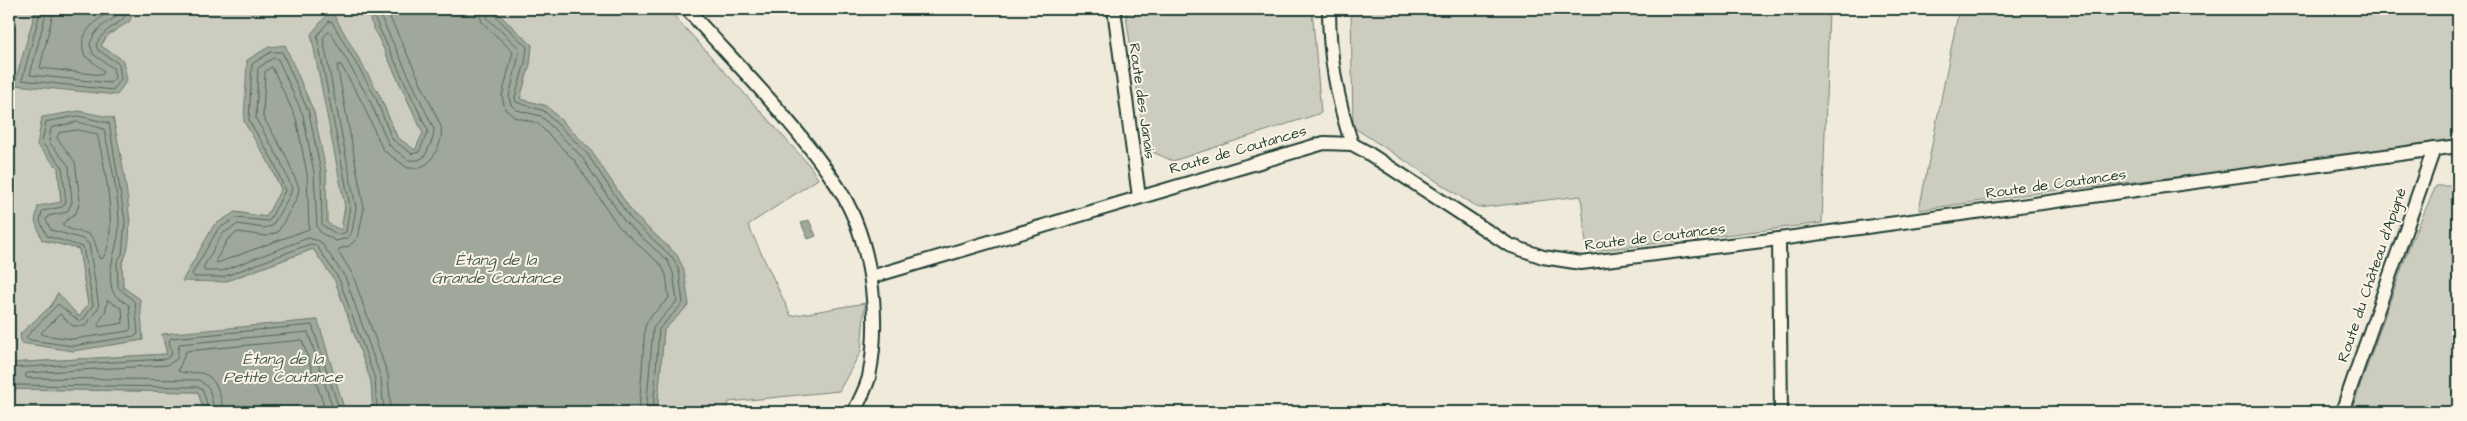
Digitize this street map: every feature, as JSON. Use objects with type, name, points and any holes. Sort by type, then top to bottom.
[{"type":"street","points":[[687,9],[799,134],[837,186],[859,231],[871,277],[875,319],[868,379],[854,412]]},
{"type":"street","name":"Route des Janais","points":[[1114,9],[1139,197]]},
{"type":"street","points":[[1329,9],[1334,76],[1342,113],[1352,144]]},
{"type":"street","name":"Route de Coutances","points":[[871,277],[1324,143],[1352,144],[1365,150],[1509,246],[1543,257],[1581,263],[2458,146]]},
{"type":"street","name":"Route du Château d'Apigné","points":[[2342,412],[2434,149]]},
{"type":"street","points":[[1778,238],[1781,412]]},
{"type":"shaded area","points":[[9,9],[36,9],[15,85],[101,46],[110,35],[127,21],[135,9],[365,9],[423,133],[415,151],[397,137],[379,94],[345,207],[341,231],[327,224],[326,171],[269,47],[247,61],[270,165],[281,189],[266,217],[235,212],[224,282],[313,249],[335,280],[371,381],[373,412],[345,412],[317,320],[162,335],[167,354],[9,363]],"holes":[[[113,118],[130,221],[122,262],[123,287],[143,340],[111,345],[20,334],[51,306],[57,294],[80,317],[88,304],[79,249],[42,240],[61,203],[58,168],[37,145]]]},
{"type":"shaded area","points":[[493,9],[668,9],[810,166],[818,179],[748,225],[791,316],[865,303],[861,351],[839,391],[729,402],[725,412],[657,412],[664,330],[689,305],[677,255],[634,215],[589,149],[547,106],[520,99],[530,64],[532,45]]},
{"type":"shaded area","points":[[1125,9],[1312,9],[1321,113],[1173,161],[1146,149]]},
{"type":"shaded area","points":[[1351,9],[1829,9],[1822,223],[1587,252],[1581,196],[1478,208],[1353,127]]},
{"type":"shaded area","points":[[1959,9],[2458,9],[2458,139],[2205,174],[2051,191],[1919,210]]},
{"type":"shaded area","points":[[2436,186],[2458,186],[2458,412],[2351,412],[2411,242]]},
{"type":"shaded area","points":[[9,389],[198,392],[204,412],[9,407]]},
{"type":"water","points":[[36,9],[135,9],[129,22],[107,35],[101,46],[123,60],[127,80],[117,95],[14,85]]},
{"type":"water","name":"Étang de la Grande Coutance","points":[[365,9],[493,9],[532,45],[530,64],[520,99],[547,106],[590,149],[634,215],[677,255],[684,270],[689,305],[664,330],[657,412],[373,412],[371,381],[335,281],[313,249],[224,282],[182,281],[214,225],[235,212],[266,217],[281,189],[270,165],[244,122],[247,60],[269,47],[285,45],[314,112],[326,171],[327,223],[341,230],[345,207],[311,34],[331,10],[379,94],[397,137],[415,150],[423,133]]},
{"type":"water","points":[[79,111],[113,118],[129,214],[127,251],[122,262],[123,287],[140,299],[143,340],[73,351],[21,343],[20,334],[51,306],[58,293],[79,317],[88,304],[79,249],[42,240],[35,221],[38,206],[61,202],[58,168],[37,145],[42,117]]},
{"type":"water","points":[[809,220],[816,236],[808,239],[801,223]]},
{"type":"water","name":"Étang de la Petite Coutance","points":[[318,320],[345,412],[204,412],[198,392],[9,389],[9,363],[167,354],[162,334]]},
{"type":"water","points":[[9,407],[147,412],[9,412]]}]
